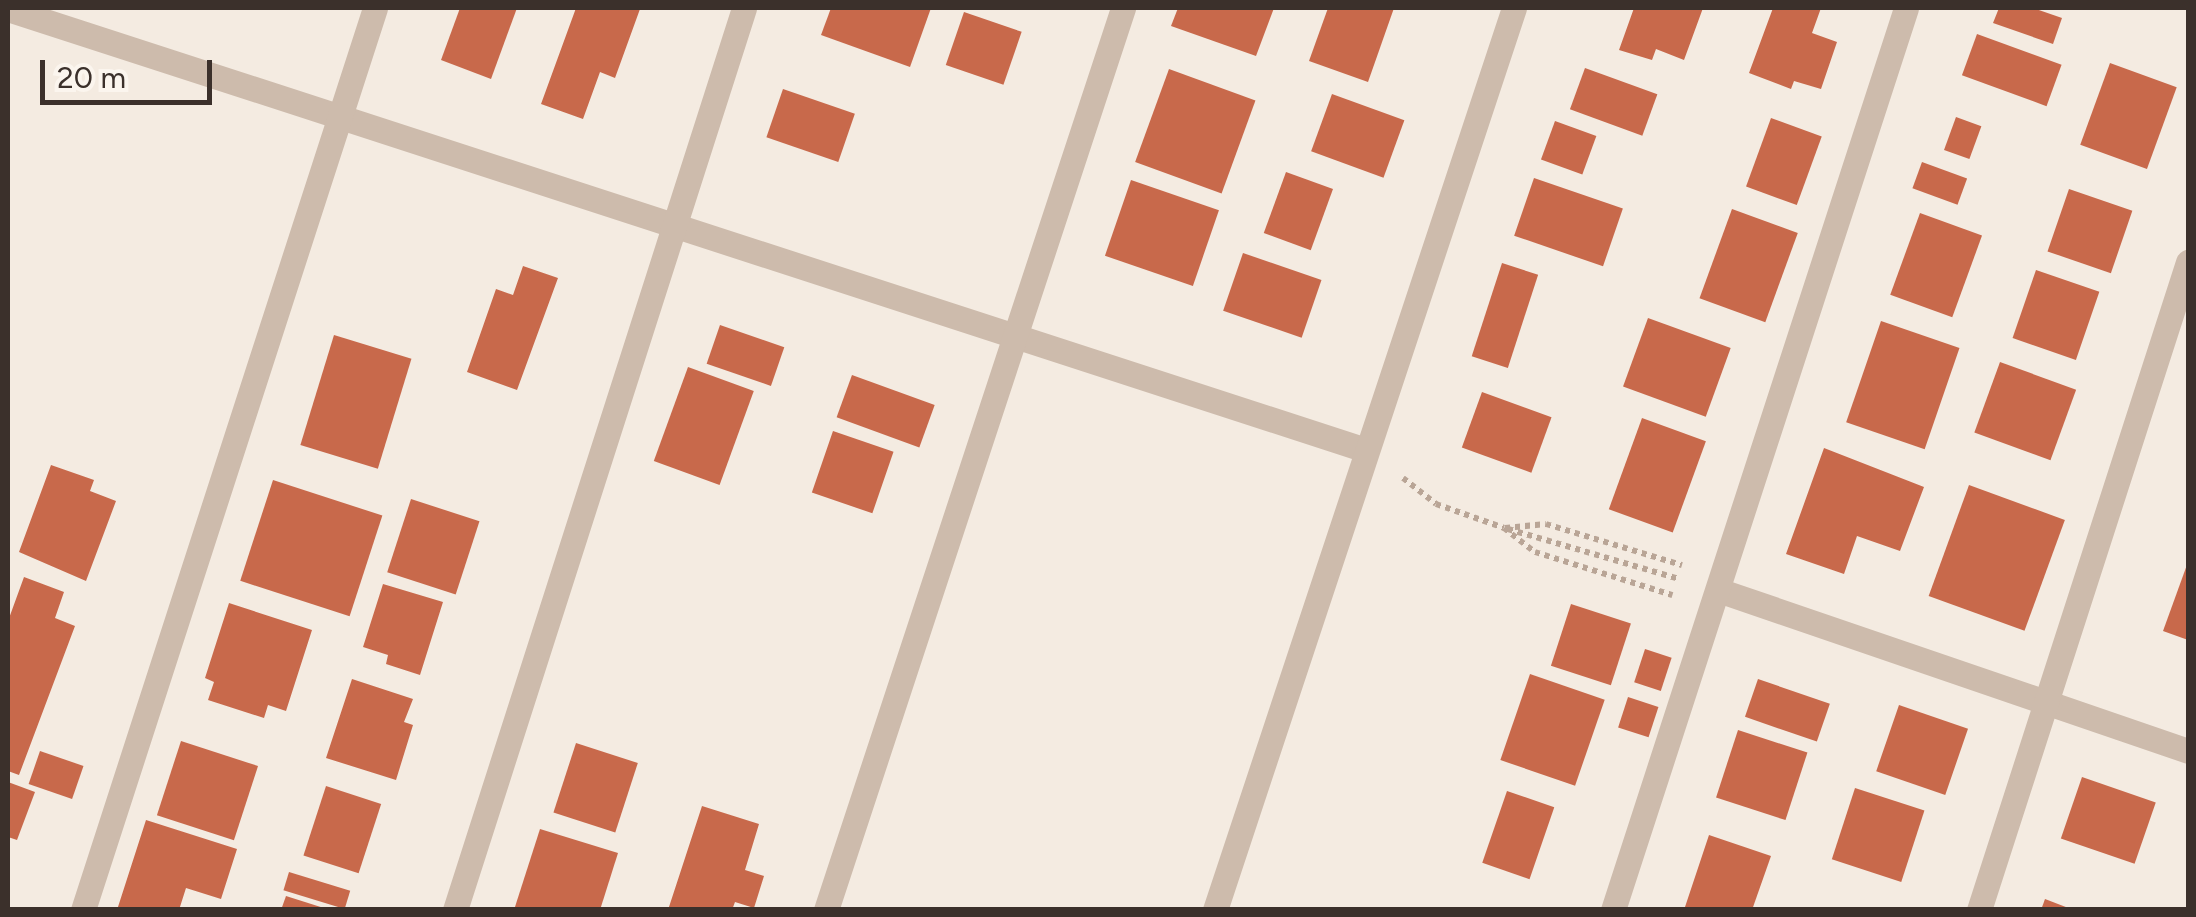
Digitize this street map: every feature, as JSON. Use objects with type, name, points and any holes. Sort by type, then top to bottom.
[{"type":"street","points":[[83,910],[376,8]]},
{"type":"street","points":[[455,910],[744,8]]},
{"type":"street","points":[[826,910],[1123,8]]},
{"type":"street","points":[[1215,910],[1514,8]]},
{"type":"street","points":[[1613,910],[1906,8]]},
{"type":"street","points":[[8,9],[1366,450]]},
{"type":"street","points":[[1979,910],[2188,262]]},
{"type":"street","points":[[1718,591],[2188,751]]},
{"type":"path","points":[[1366,450],[1436,504],[1718,591]]},
{"type":"path","points":[[1504,528],[1546,524],[1718,591]]},
{"type":"path","points":[[1504,528],[1535,552],[1718,591]]},
{"type":"building","points":[[460,8],[517,8],[491,79],[441,60]]},
{"type":"building","points":[[576,8],[640,9],[615,78],[600,72],[583,119],[541,104]]},
{"type":"building","points":[[831,8],[931,8],[910,67],[821,35]]},
{"type":"building","points":[[1178,8],[1274,8],[1256,56],[1171,26]]},
{"type":"building","points":[[1328,8],[1394,8],[1368,82],[1309,61]]},
{"type":"building","points":[[1634,8],[1703,8],[1684,60],[1656,49],[1652,60],[1619,50]]},
{"type":"building","points":[[1773,8],[1821,8],[1812,33],[1837,42],[1821,89],[1794,81],[1791,89],[1749,73]]},
{"type":"building","points":[[1999,8],[2033,8],[2062,18],[2053,44],[1993,23]]},
{"type":"building","points":[[964,12],[1022,32],[1003,85],[946,65]]},
{"type":"building","points":[[1977,34],[2062,65],[2047,106],[1962,75]]},
{"type":"building","points":[[2110,63],[2177,87],[2147,169],[2080,145]]},
{"type":"building","points":[[1585,68],[1657,94],[1642,136],[1570,109]]},
{"type":"building","points":[[1169,69],[1255,100],[1222,193],[1135,162]]},
{"type":"building","points":[[783,89],[855,114],[838,162],[766,137]]},
{"type":"building","points":[[1332,94],[1404,120],[1383,178],[1311,151]]},
{"type":"building","points":[[1956,117],[1981,126],[1969,159],[1944,150]]},
{"type":"building","points":[[1771,118],[1822,136],[1797,205],[1746,187]]},
{"type":"building","points":[[1555,121],[1596,136],[1582,175],[1541,160]]},
{"type":"building","points":[[1922,162],[1967,178],[1958,205],[1912,188]]},
{"type":"building","points":[[1286,172],[1333,189],[1311,250],[1264,233]]},
{"type":"building","points":[[1534,178],[1623,209],[1603,266],[1514,236]]},
{"type":"building","points":[[1131,180],[1219,210],[1193,286],[1105,256]]},
{"type":"building","points":[[2069,189],[2132,211],[2111,273],[2048,251]]},
{"type":"building","points":[[1732,209],[1798,233],[1765,322],[1700,298]]},
{"type":"building","points":[[1920,213],[1982,236],[1952,317],[1890,295]]},
{"type":"building","points":[[1243,253],[1321,280],[1302,338],[1223,311]]},
{"type":"building","points":[[1502,263],[1538,275],[1508,368],[1472,356]]},
{"type":"building","points":[[523,266],[558,278],[517,390],[467,372],[496,289],[513,295]]},
{"type":"building","points":[[2036,270],[2099,292],[2076,360],[2013,338]]},
{"type":"building","points":[[1648,318],[1731,348],[1706,417],[1623,387]]},
{"type":"building","points":[[1881,321],[1959,348],[1925,449],[1846,422]]},
{"type":"building","points":[[720,325],[784,347],[771,386],[707,364]]},
{"type":"building","points":[[334,335],[411,359],[378,469],[300,445]]},
{"type":"building","points":[[2000,362],[2076,390],[2050,460],[1974,432]]},
{"type":"building","points":[[688,367],[754,391],[720,485],[654,461]]},
{"type":"building","points":[[852,375],[935,405],[919,447],[837,417]]},
{"type":"building","points":[[1482,392],[1552,417],[1531,473],[1462,447]]},
{"type":"building","points":[[1642,418],[1706,441],[1673,532],[1609,509]]},
{"type":"building","points":[[833,431],[894,452],[872,513],[812,492]]},
{"type":"building","points":[[1824,448],[1924,487],[1900,551],[1857,536],[1844,574],[1786,554]]},
{"type":"building","points":[[51,465],[94,480],[90,491],[116,501],[86,581],[19,552]]},
{"type":"building","points":[[273,480],[382,516],[350,616],[240,581]]},
{"type":"building","points":[[1969,485],[2065,520],[2024,631],[1929,596]]},
{"type":"building","points":[[411,499],[479,521],[456,594],[387,572]]},
{"type":"building","points":[[2188,562],[2188,640],[2163,631]]},
{"type":"building","points":[[24,577],[64,592],[55,618],[75,626],[19,775],[8,771],[8,621]]},
{"type":"building","points":[[383,584],[443,602],[420,675],[386,664],[388,655],[363,647]]},
{"type":"building","points":[[229,603],[312,630],[286,711],[268,705],[264,718],[208,700],[214,682],[205,678]]},
{"type":"building","points":[[1571,604],[1631,623],[1611,685],[1551,666]]},
{"type":"building","points":[[1645,649],[1672,658],[1661,691],[1634,682]]},
{"type":"building","points":[[1530,674],[1605,700],[1575,786],[1500,760]]},
{"type":"building","points":[[352,679],[413,699],[404,722],[413,725],[396,780],[326,758]]},
{"type":"building","points":[[1758,679],[1830,704],[1817,742],[1745,717]]},
{"type":"building","points":[[1628,697],[1658,707],[1649,737],[1618,727]]},
{"type":"building","points":[[1899,705],[1968,729],[1945,795],[1876,771]]},
{"type":"building","points":[[1738,730],[1807,753],[1785,820],[1716,798]]},
{"type":"building","points":[[181,741],[258,766],[234,840],[157,815]]},
{"type":"building","points":[[576,743],[638,763],[615,833],[553,812]]},
{"type":"building","points":[[40,751],[83,766],[72,799],[29,784]]},
{"type":"building","points":[[2082,777],[2156,802],[2135,864],[2061,838]]},
{"type":"building","points":[[8,782],[35,792],[17,840],[8,837]]},
{"type":"building","points":[[326,786],[381,804],[359,873],[303,855]]},
{"type":"building","points":[[1855,788],[1924,811],[1901,882],[1832,859]]},
{"type":"building","points":[[1507,791],[1554,807],[1530,879],[1482,863]]},
{"type":"building","points":[[702,806],[759,824],[745,870],[764,876],[754,908],[735,902],[732,910],[668,910]]},
{"type":"building","points":[[146,820],[237,849],[221,899],[186,888],[179,910],[117,910]]},
{"type":"building","points":[[540,829],[618,853],[600,910],[514,910]]},
{"type":"building","points":[[1709,835],[1771,856],[1752,910],[1684,910]]},
{"type":"building","points":[[289,872],[350,891],[345,909],[283,890]]},
{"type":"building","points":[[286,896],[327,909],[281,910]]},
{"type":"building","points":[[2045,899],[2071,909],[2071,910],[2041,910]]}]
